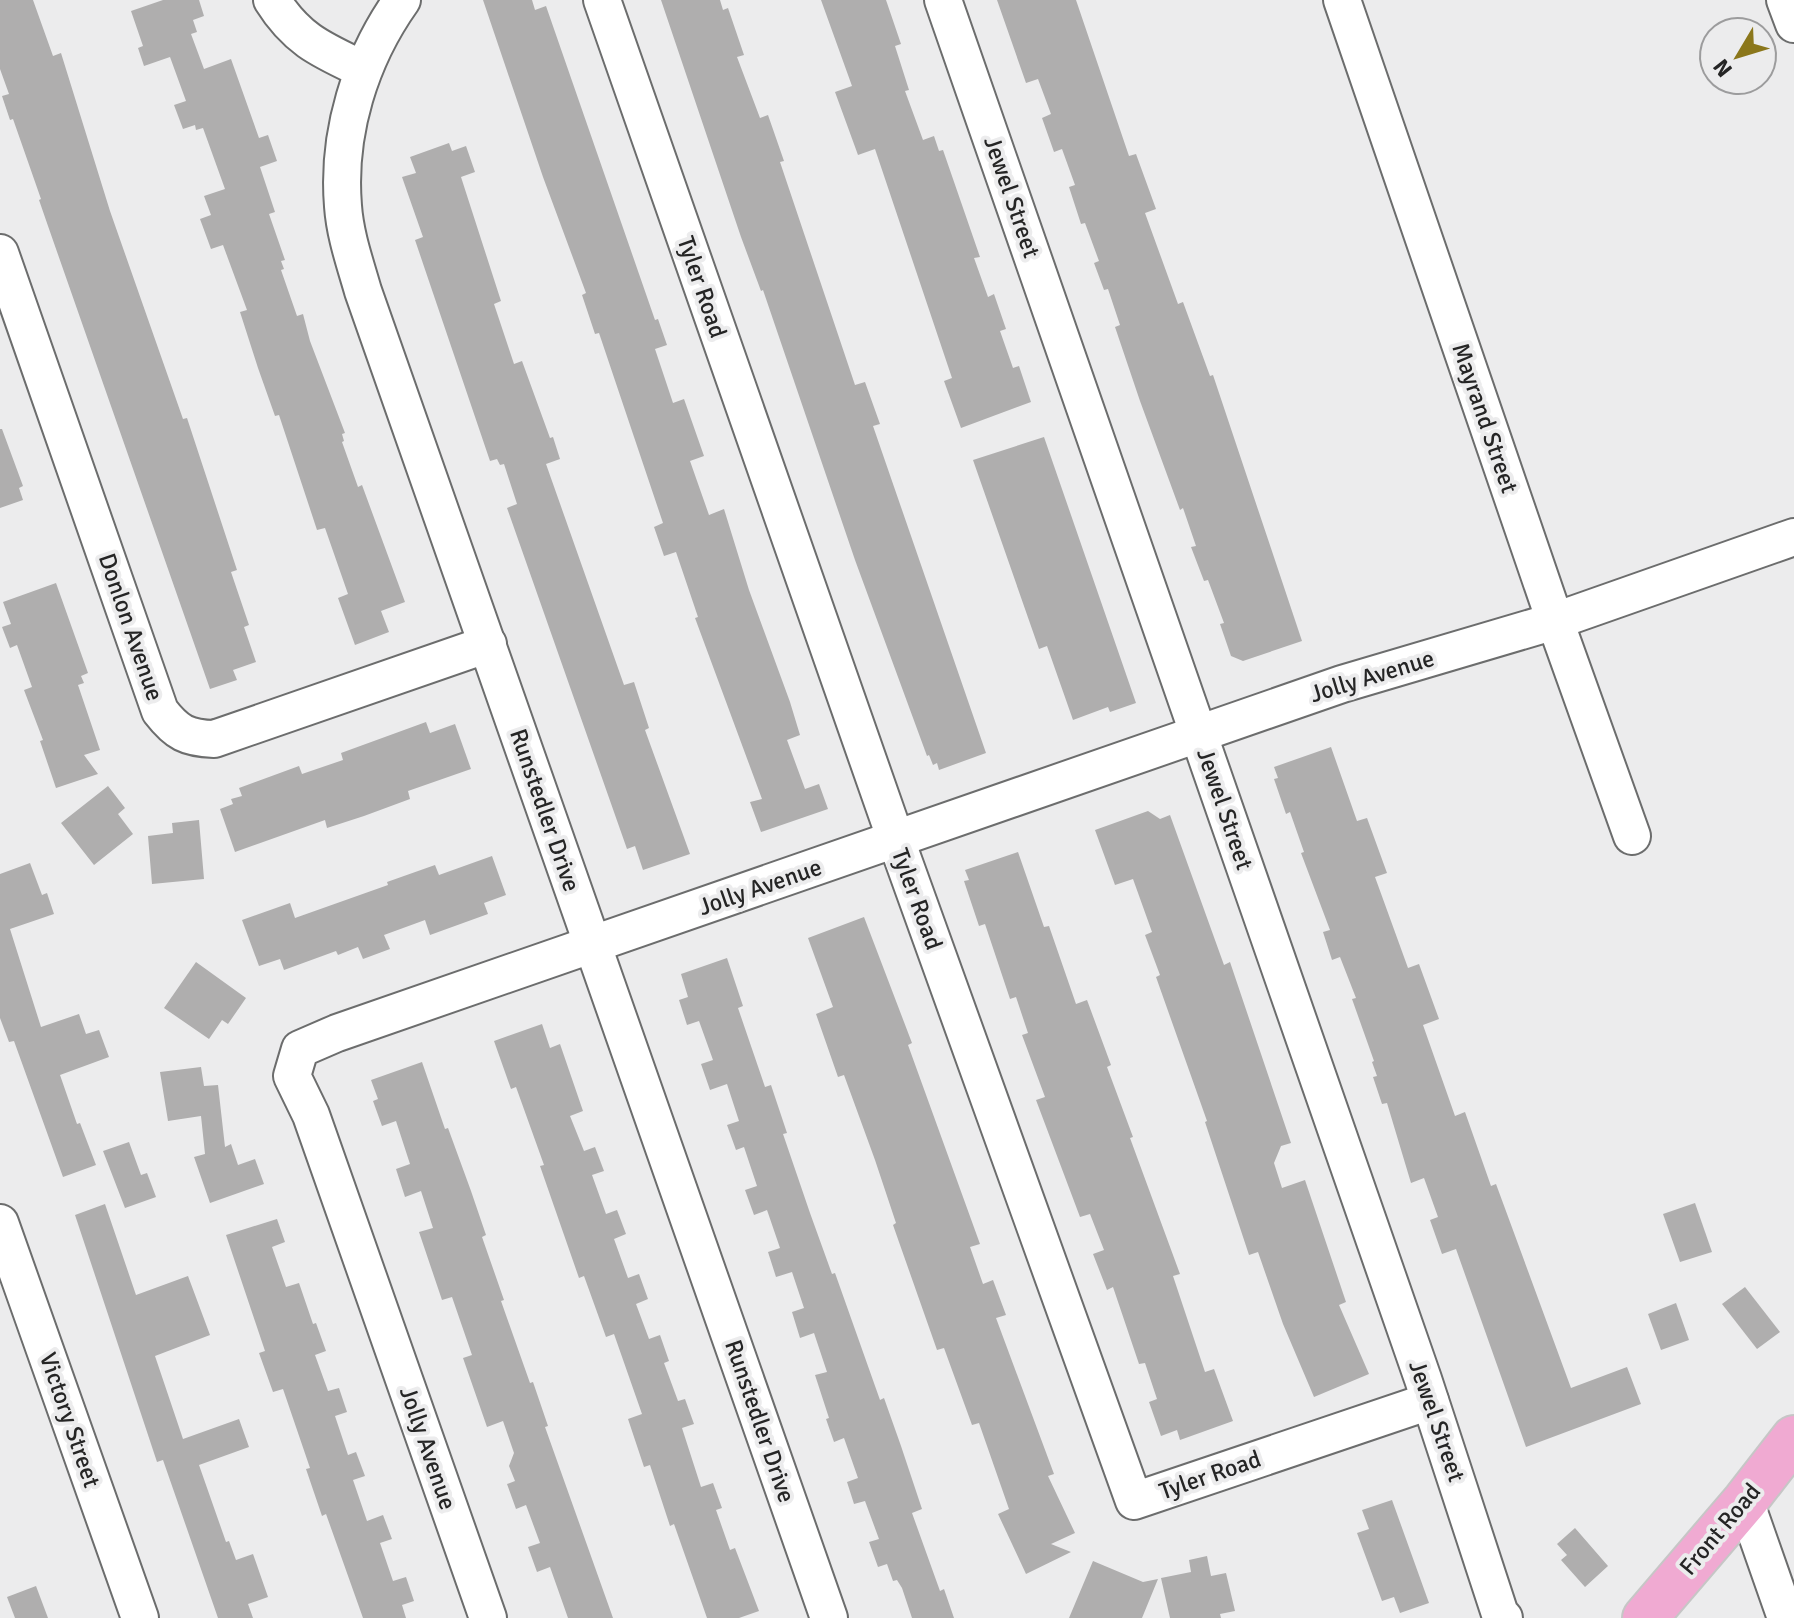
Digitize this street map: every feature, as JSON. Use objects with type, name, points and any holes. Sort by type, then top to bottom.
[{"type":"main road","name":"Front Road","points":[[1645,1618],[1745,1501],[1794,1438]]},
{"type":"street","points":[[272,0],[294,31],[362,69]]},
{"type":"street","name":"Runstedler Drive","points":[[402,0],[387,20],[362,69],[352,107],[342,175],[343,208],[350,248],[829,1618]]},
{"type":"street","name":"Tyler Road","points":[[602,0],[896,840],[1134,1501],[1430,1401]]},
{"type":"street","name":"Jewel Street","points":[[943,0],[1430,1401],[1500,1614],[1504,1618]]},
{"type":"street","name":"Mayrand Street","points":[[1342,0],[1632,836]]},
{"type":"street","points":[[1785,0],[1794,24]]},
{"type":"street","name":"Donlon Avenue","points":[[0,253],[160,711],[172,727],[192,738],[214,739],[488,644]]},
{"type":"street","name":"Jolly Avenue","points":[[488,1618],[311,1115],[292,1076],[300,1049],[337,1033],[1350,682],[1555,621],[1794,537]]},
{"type":"street","name":"Victory Street","points":[[0,1223],[140,1618]]},
{"type":"street","points":[[1745,1501],[1786,1618]]},
{"type":"building","points":[[0,0],[33,0],[53,56],[61,53],[110,211],[183,419],[187,418],[237,570],[231,572],[249,625],[244,627],[256,662],[233,670],[237,680],[210,689],[13,119],[10,120],[2,96],[9,94],[0,69]]},
{"type":"building","points":[[163,0],[199,0],[204,16],[193,20],[197,32],[191,34],[204,69],[231,59],[259,138],[268,135],[277,161],[260,167],[275,212],[269,214],[285,260],[281,261],[284,269],[281,270],[297,316],[303,314],[345,433],[342,434],[342,442],[358,487],[362,485],[405,602],[381,611],[389,632],[355,645],[338,598],[348,594],[325,528],[317,530],[279,415],[275,416],[240,312],[247,310],[223,245],[211,249],[200,219],[211,215],[204,196],[225,189],[203,128],[196,130],[195,125],[183,129],[174,105],[186,101],[170,57],[144,66],[138,48],[143,46],[131,11]]},
{"type":"building","points":[[483,0],[532,0],[535,10],[546,6],[655,320],[658,319],[667,345],[655,349],[673,403],[684,399],[704,456],[690,461],[709,515],[724,509],[749,590],[790,702],[800,735],[787,740],[805,789],[819,784],[828,809],[761,832],[750,802],[762,799],[695,618],[698,617],[676,552],[664,556],[654,527],[663,523],[599,333],[595,334],[582,295],[586,293]]},
{"type":"building","points":[[661,0],[720,0],[723,10],[728,8],[744,55],[737,57],[760,118],[768,115],[784,161],[780,162],[855,385],[865,382],[880,424],[873,426],[986,753],[939,770],[937,763],[933,765],[927,756],[855,560],[763,290],[741,237]]},
{"type":"building","points":[[821,0],[886,0],[901,44],[895,46],[909,90],[905,91],[923,140],[934,136],[939,151],[943,150],[980,257],[974,258],[988,297],[994,294],[1006,329],[1000,331],[1013,368],[1019,366],[1031,402],[961,428],[944,381],[952,378],[875,149],[858,155],[835,92],[852,86]]},
{"type":"building","points":[[997,0],[1076,0],[1129,156],[1136,154],[1156,209],[1145,213],[1178,304],[1183,302],[1210,376],[1213,375],[1302,641],[1243,661],[1231,656],[1220,624],[1224,623],[1208,580],[1204,581],[1191,547],[1196,546],[1183,508],[1180,510],[1115,327],[1120,325],[1108,289],[1104,290],[1094,263],[1099,261],[1085,223],[1081,224],[1069,187],[1075,185],[1062,149],[1054,152],[1042,118],[1051,114],[1038,79],[1026,83]]},
{"type":"building","points":[[449,143],[452,151],[466,146],[475,172],[461,177],[501,301],[494,304],[514,364],[522,361],[550,438],[553,437],[560,459],[546,464],[624,685],[634,682],[649,728],[645,730],[690,854],[643,870],[635,846],[627,849],[507,508],[517,504],[504,464],[500,465],[497,459],[490,461],[415,240],[423,237],[402,177],[416,173],[410,157]]},
{"type":"building","points":[[0,429],[23,486],[19,488],[23,500],[0,508]]},
{"type":"building","points":[[1044,437],[1136,703],[1110,712],[1108,707],[1073,720],[1047,646],[1039,649],[973,460]]},
{"type":"building","points":[[56,583],[88,673],[81,676],[84,683],[78,685],[100,750],[84,755],[98,774],[56,788],[40,741],[43,740],[24,690],[32,687],[17,645],[10,648],[2,627],[11,624],[3,602]]},
{"type":"building","points":[[426,722],[430,733],[455,724],[471,769],[408,791],[410,799],[364,816],[327,828],[325,820],[235,852],[220,809],[233,804],[231,799],[242,796],[239,788],[299,766],[302,774],[343,760],[341,753]]},
{"type":"building","points":[[1331,747],[1357,821],[1367,818],[1387,873],[1375,877],[1408,968],[1419,964],[1439,1019],[1423,1025],[1455,1116],[1465,1112],[1491,1186],[1496,1184],[1571,1388],[1627,1367],[1641,1404],[1526,1447],[1456,1249],[1442,1254],[1430,1220],[1438,1217],[1424,1178],[1411,1183],[1387,1103],[1382,1104],[1373,1077],[1377,1076],[1374,1061],[1352,999],[1356,998],[1340,957],[1332,960],[1323,932],[1330,930],[1301,853],[1304,852],[1290,812],[1286,814],[1274,779],[1278,778],[1274,767]]},
{"type":"building","points":[[108,786],[125,808],[118,814],[133,834],[94,865],[61,823]]},
{"type":"building","points":[[1148,811],[1160,819],[1170,815],[1224,965],[1230,962],[1291,1143],[1281,1146],[1274,1163],[1282,1188],[1305,1180],[1346,1302],[1339,1305],[1369,1374],[1314,1397],[1283,1324],[1258,1252],[1249,1255],[1207,1121],[1156,977],[1160,975],[1145,935],[1152,932],[1133,879],[1115,885],[1095,830]]},
{"type":"building","points":[[199,820],[204,879],[152,884],[148,836],[173,833],[172,823]]},
{"type":"building","points":[[1018,852],[1044,927],[1049,926],[1076,1004],[1087,1000],[1111,1065],[1107,1067],[1133,1137],[1130,1138],[1180,1274],[1173,1276],[1205,1372],[1214,1369],[1233,1421],[1180,1440],[1177,1430],[1161,1436],[1149,1402],[1157,1399],[1145,1363],[1139,1364],[1113,1287],[1107,1290],[1093,1254],[1104,1250],[1090,1214],[1080,1217],[1036,1100],[1045,1097],[1022,1035],[1028,1033],[1016,997],[1010,999],[985,924],[979,926],[964,881],[969,880],[965,870]]},
{"type":"building","points":[[492,856],[506,895],[484,903],[488,914],[430,935],[425,920],[384,935],[390,949],[363,959],[358,947],[338,955],[336,951],[284,970],[280,959],[259,966],[242,920],[290,903],[295,918],[435,865],[439,875]]},
{"type":"building","points":[[30,863],[42,895],[47,893],[54,914],[10,929],[41,1027],[79,1014],[86,1034],[99,1030],[109,1057],[60,1075],[77,1124],[80,1123],[96,1165],[63,1177],[14,1041],[9,1042],[0,1018],[0,874]]},
{"type":"building","points":[[864,917],[912,1043],[908,1045],[980,1244],[970,1247],[983,1284],[993,1280],[1006,1315],[996,1318],[1054,1474],[1048,1476],[1075,1533],[1051,1544],[1071,1552],[1026,1574],[998,1514],[1009,1509],[979,1423],[972,1425],[944,1348],[937,1350],[893,1225],[896,1223],[875,1160],[844,1075],[838,1077],[816,1014],[833,1007],[808,938]]},
{"type":"building","points":[[727,958],[743,1006],[738,1008],[765,1087],[771,1085],[787,1133],[783,1134],[832,1274],[835,1273],[880,1400],[884,1398],[922,1509],[912,1513],[940,1591],[944,1589],[954,1618],[912,1618],[902,1588],[897,1580],[893,1581],[887,1564],[878,1567],[869,1542],[879,1539],[865,1501],[854,1504],[847,1482],[858,1478],[844,1438],[834,1442],[826,1419],[829,1418],[815,1375],[827,1372],[814,1333],[800,1338],[792,1312],[804,1308],[792,1272],[776,1277],[768,1252],[780,1248],[767,1210],[754,1215],[745,1190],[757,1186],[744,1147],[736,1150],[727,1125],[739,1121],[727,1084],[710,1090],[701,1064],[713,1060],[699,1021],[687,1025],[679,1000],[688,997],[681,974]]},
{"type":"building","points":[[196,962],[246,998],[228,1024],[222,1020],[209,1039],[164,1008]]},
{"type":"building","points":[[542,1024],[550,1048],[560,1044],[583,1111],[570,1116],[584,1151],[595,1147],[604,1171],[592,1175],[606,1214],[617,1210],[626,1234],[614,1239],[628,1278],[639,1274],[648,1299],[636,1304],[649,1339],[660,1335],[669,1361],[664,1363],[678,1401],[685,1399],[694,1424],[682,1428],[701,1487],[713,1483],[722,1508],[716,1510],[730,1550],[735,1548],[759,1611],[739,1618],[707,1618],[674,1524],[670,1526],[650,1465],[644,1467],[628,1419],[642,1414],[614,1334],[606,1337],[584,1276],[579,1278],[540,1166],[544,1165],[516,1087],[511,1089],[494,1041]]},
{"type":"building","points":[[422,1062],[471,1191],[486,1235],[482,1237],[504,1300],[501,1301],[530,1383],[533,1382],[548,1426],[545,1427],[613,1618],[568,1618],[550,1567],[537,1572],[528,1547],[540,1543],[526,1505],[516,1509],[507,1484],[515,1481],[509,1466],[514,1453],[503,1421],[487,1427],[463,1358],[472,1355],[452,1297],[442,1300],[419,1232],[433,1228],[421,1191],[405,1197],[396,1169],[410,1164],[396,1121],[382,1126],[373,1101],[378,1099],[371,1080]]},
{"type":"building","points":[[201,1067],[204,1086],[218,1085],[225,1147],[231,1144],[238,1165],[255,1159],[264,1184],[210,1203],[194,1157],[205,1154],[201,1116],[168,1121],[160,1072]]},
{"type":"building","points":[[129,1142],[141,1175],[147,1173],[156,1197],[125,1208],[103,1151]]},
{"type":"building","points":[[1695,1203],[1712,1252],[1680,1262],[1663,1214]]},
{"type":"building","points":[[105,1204],[136,1295],[188,1276],[210,1335],[155,1356],[183,1439],[239,1419],[249,1447],[199,1465],[226,1542],[229,1541],[236,1560],[253,1554],[268,1597],[248,1604],[253,1618],[218,1618],[163,1460],[157,1462],[75,1215]]},
{"type":"building","points":[[277,1219],[285,1242],[272,1247],[286,1287],[299,1283],[313,1324],[316,1323],[326,1351],[315,1355],[328,1391],[339,1388],[347,1412],[335,1416],[348,1455],[356,1452],[365,1476],[353,1480],[367,1521],[383,1515],[392,1539],[380,1543],[393,1581],[406,1577],[414,1601],[402,1605],[406,1618],[363,1618],[326,1514],[322,1516],[306,1469],[310,1468],[283,1389],[273,1392],[259,1353],[265,1351],[226,1235]]},
{"type":"building","points":[[1745,1287],[1780,1332],[1757,1349],[1722,1304]]},
{"type":"building","points":[[1676,1303],[1689,1340],[1661,1350],[1648,1314]]},
{"type":"building","points":[[1392,1500],[1429,1603],[1400,1613],[1394,1597],[1382,1601],[1357,1533],[1369,1529],[1362,1510]]},
{"type":"building","points":[[1575,1528],[1608,1566],[1585,1587],[1561,1560],[1567,1555],[1557,1544]]},
{"type":"building","points":[[1207,1556],[1211,1576],[1226,1573],[1235,1611],[1220,1614],[1221,1618],[1170,1618],[1161,1578],[1191,1572],[1189,1560]]},
{"type":"building","points":[[1093,1561],[1143,1582],[1158,1579],[1142,1618],[1069,1618]]},
{"type":"building","points":[[36,1586],[48,1618],[15,1618],[7,1597]]}]
